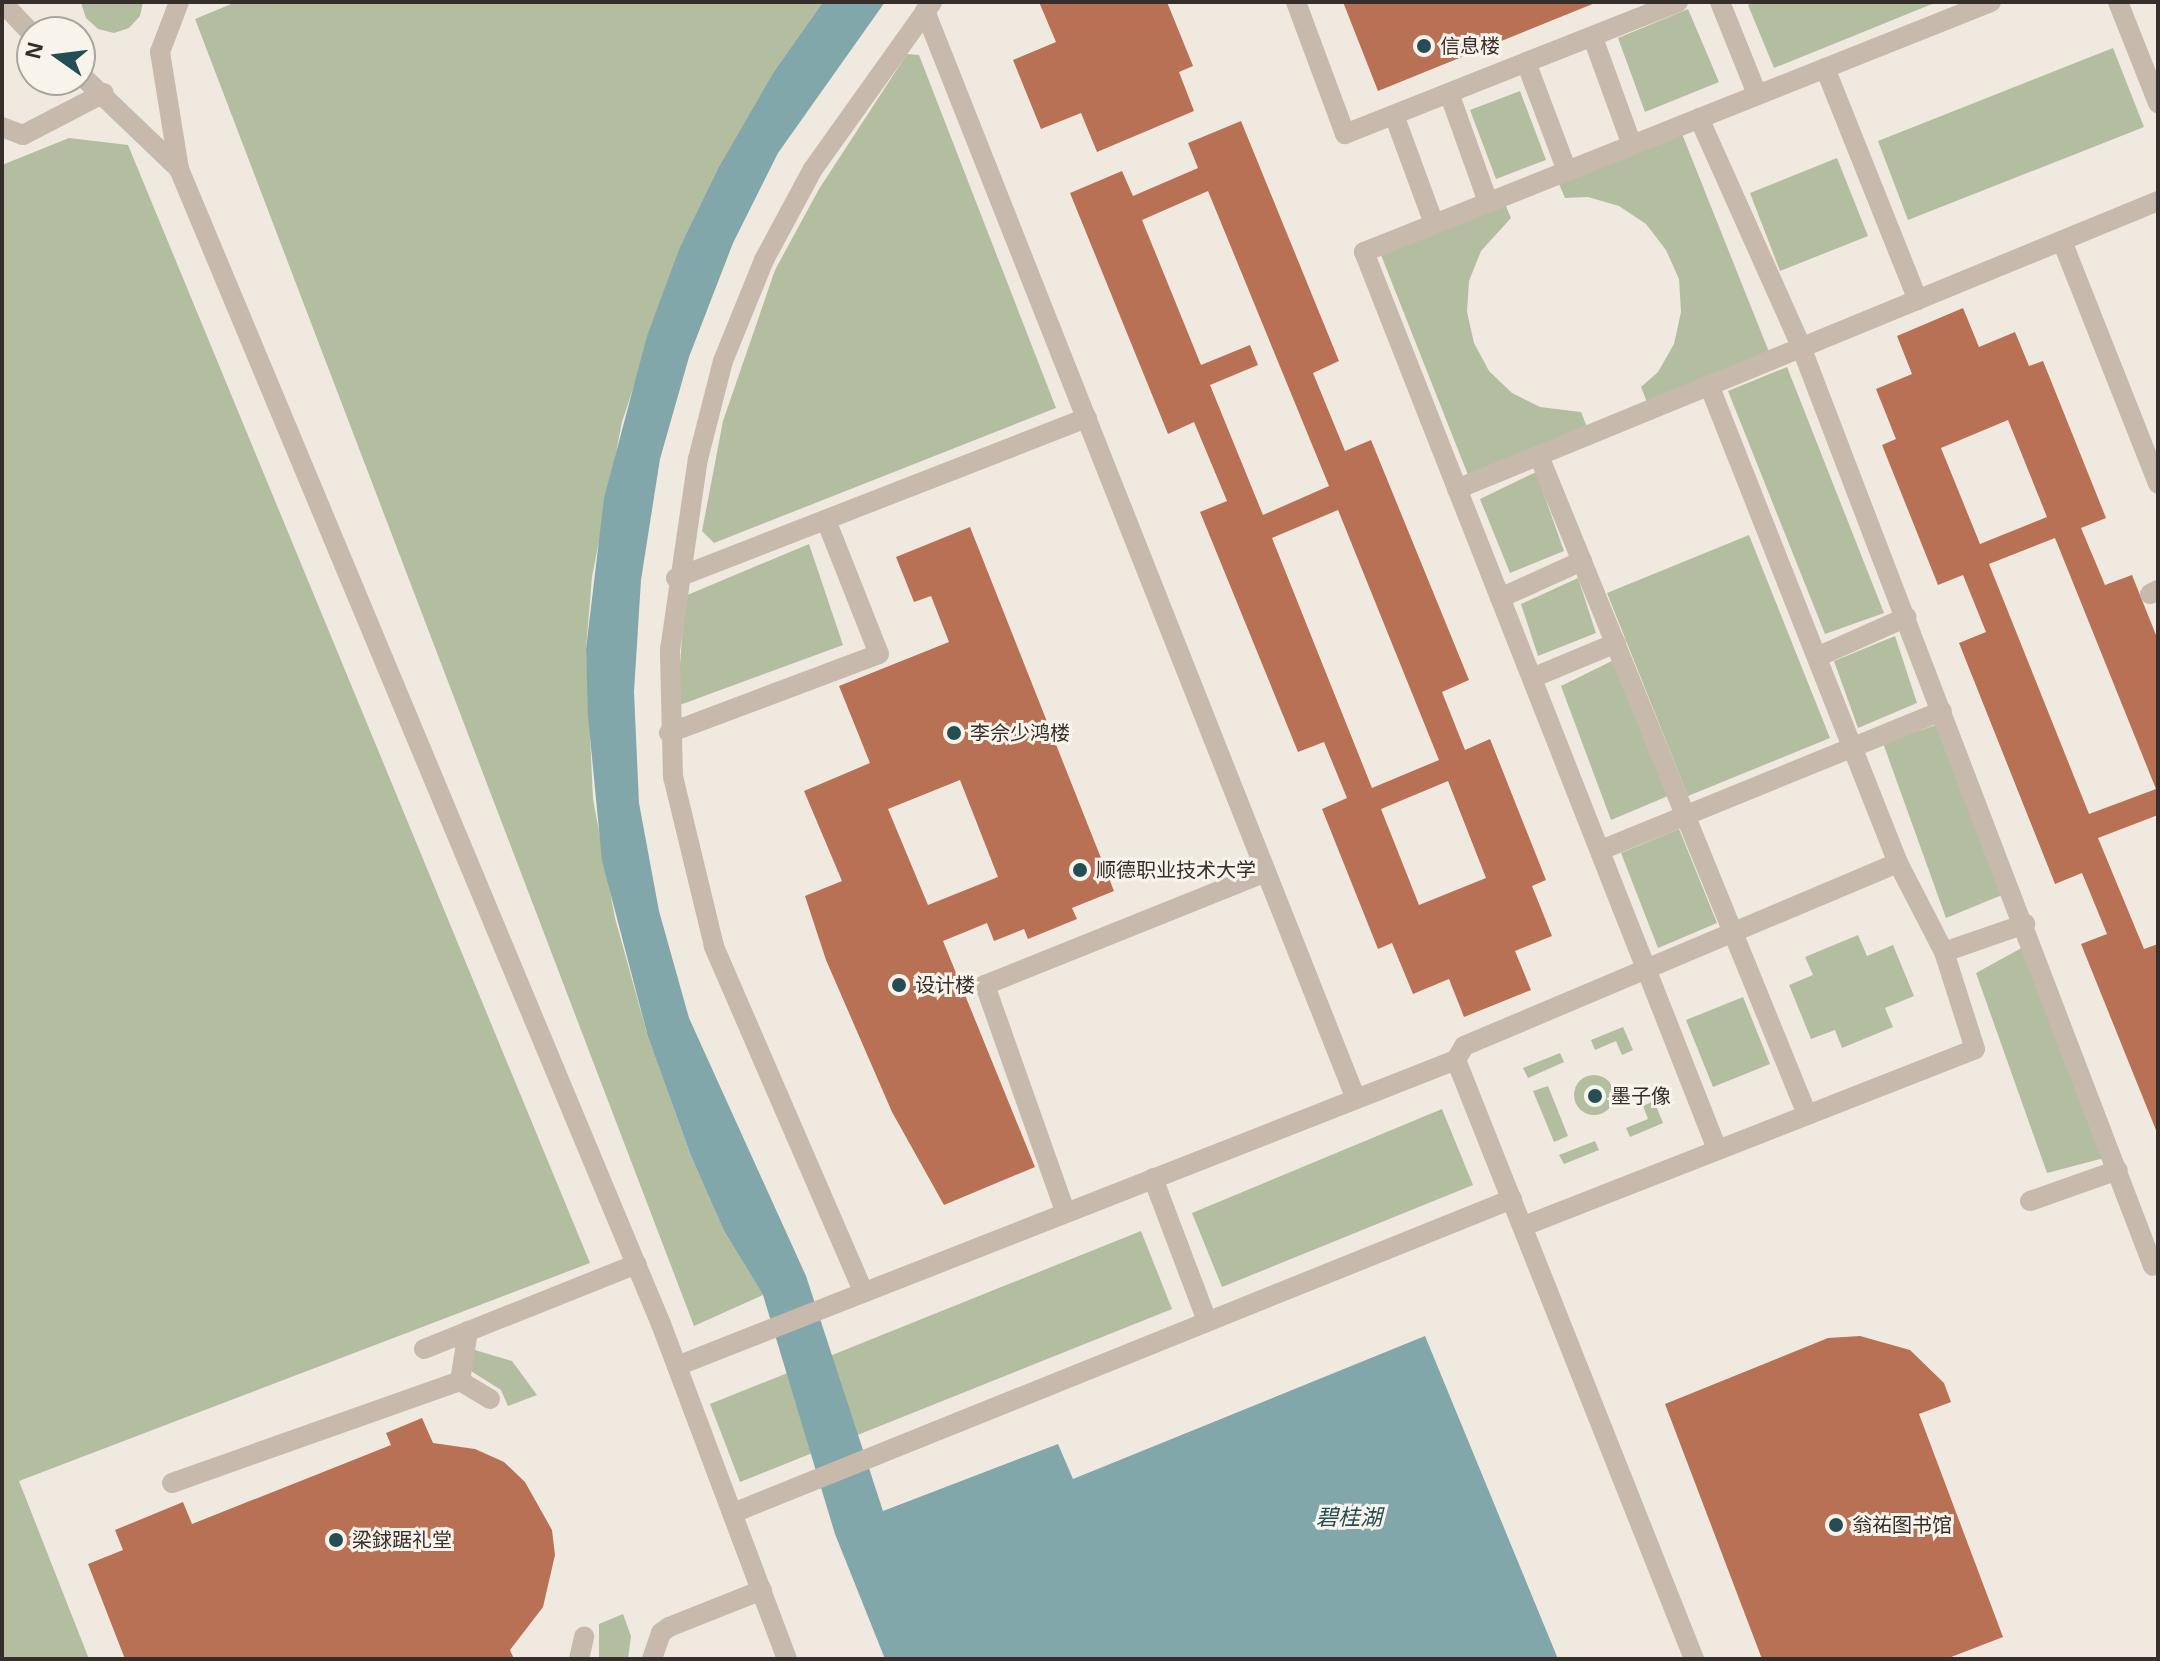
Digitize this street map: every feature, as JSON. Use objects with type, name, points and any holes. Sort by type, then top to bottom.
[{"type":"street","points":[[2,2],[16,17]]},
{"type":"street","points":[[179,2],[160,52],[179,169],[637,1264],[787,1659]]},
{"type":"street","points":[[1296,2],[1345,134],[1593,38],[1648,7],[1678,2]]},
{"type":"street","points":[[1720,2],[1757,94]]},
{"type":"street","points":[[1717,1149],[1364,252],[1991,2]]},
{"type":"street","points":[[2118,2],[2158,103]]},
{"type":"street","points":[[928,6],[1356,1099]]},
{"type":"street","points":[[863,1291],[714,946],[693,874],[669,733],[676,578],[698,459],[723,361],[764,260],[813,169],[928,6]]},
{"type":"street","points":[[1593,38],[1632,145]]},
{"type":"street","points":[[1526,62],[1567,171]]},
{"type":"street","points":[[1825,68],[1918,300]]},
{"type":"street","points":[[96,87],[179,169]]},
{"type":"street","points":[[2,127],[23,135],[104,93]]},
{"type":"street","points":[[1449,93],[1488,202]]},
{"type":"street","points":[[1394,115],[1434,224]]},
{"type":"street","points":[[1699,118],[1800,344],[2156,1269]]},
{"type":"street","points":[[1457,489],[1800,344],[1918,300],[2158,201]]},
{"type":"street","points":[[2062,241],[2158,484]]},
{"type":"street","points":[[1524,1226],[1806,1112],[1975,1049],[1944,952],[1898,863],[1709,385]]},
{"type":"street","points":[[676,578],[1087,418]]},
{"type":"street","points":[[1539,456],[1806,1112]]},
{"type":"street","points":[[669,733],[879,654],[826,520]]},
{"type":"street","points":[[1500,598],[1582,561]]},
{"type":"street","points":[[1817,657],[1907,617]]},
{"type":"street","points":[[1532,678],[1616,643]]},
{"type":"street","points":[[1601,850],[1942,711]]},
{"type":"street","points":[[677,1366],[1065,1211],[1456,1060],[1464,1046],[1898,863]]},
{"type":"street","points":[[1065,1211],[985,985],[1266,872]]},
{"type":"street","points":[[1944,952],[2025,924]]},
{"type":"street","points":[[1456,1060],[1694,1659]]},
{"type":"street","points":[[2030,1201],[2118,1170]]},
{"type":"street","points":[[1153,1178],[1207,1321]]},
{"type":"street","points":[[733,1513],[1512,1199]]},
{"type":"street","points":[[424,1349],[637,1264]]},
{"type":"street","points":[[460,1381],[468,1331]]},
{"type":"street","points":[[460,1381],[490,1399]]},
{"type":"street","points":[[172,1483],[460,1381]]},
{"type":"street","points":[[652,1659],[661,1633],[669,1627],[762,1590]]},
{"type":"street","points":[[579,1659],[584,1637]]},
{"type":"green space","points":[[143,2],[140,16],[129,28],[114,33],[98,29],[96,16],[85,16],[81,3]]},
{"type":"green space","points":[[236,2],[823,2],[775,70],[680,247],[622,422],[592,577],[586,649],[593,799],[615,918],[648,1037],[691,1156],[724,1231],[763,1295],[694,1326],[195,19]]},
{"type":"green space","points":[[1754,2],[1937,2],[1774,68],[1748,5]]},
{"type":"green space","points":[[1688,9],[1719,82],[1645,112],[1618,38]]},
{"type":"green space","points":[[2113,48],[2144,127],[1908,220],[1878,141]]},
{"type":"green space","points":[[907,54],[919,55],[1056,408],[714,543],[702,531],[723,421],[775,270],[819,189]]},
{"type":"green space","points":[[1520,91],[1546,160],[1496,179],[1470,110]]},
{"type":"green space","points":[[1682,134],[1769,352],[1647,402],[1641,387],[1658,372],[1674,344],[1681,312],[1679,279],[1666,250],[1646,224],[1619,206],[1588,197],[1565,198],[1559,184]]},
{"type":"green space","points":[[69,138],[128,145],[590,1263],[19,1481],[89,1659],[2,1659],[2,165]]},
{"type":"green space","points":[[1837,158],[1868,236],[1780,271],[1750,193]]},
{"type":"green space","points":[[1505,204],[1511,218],[1481,251],[1469,281],[1467,312],[1474,343],[1489,371],[1512,393],[1540,407],[1581,412],[1587,427],[1468,475],[1381,255]]},
{"type":"green space","points":[[1787,367],[1884,613],[1825,634],[1728,391]]},
{"type":"green space","points":[[1536,472],[1564,551],[1510,573],[1480,499]]},
{"type":"green space","points":[[1749,535],[1830,738],[1688,796],[1607,593]]},
{"type":"green space","points":[[809,544],[843,645],[677,706],[685,596]]},
{"type":"green space","points":[[1578,578],[1596,633],[1538,656],[1521,604]]},
{"type":"green space","points":[[1895,636],[1917,703],[1858,728],[1834,661]]},
{"type":"green space","points":[[1616,659],[1668,796],[1611,820],[1561,686]]},
{"type":"green space","points":[[1936,725],[2002,895],[1946,918],[1883,743]]},
{"type":"green space","points":[[1679,829],[1717,923],[1658,948],[1621,853]]},
{"type":"green space","points":[[1858,935],[1867,956],[1893,945],[1914,996],[1885,1008],[1893,1027],[1842,1048],[1835,1030],[1811,1039],[1789,985],[1813,975],[1805,957]]},
{"type":"green space","points":[[2027,945],[2104,1158],[2047,1173],[1976,973]]},
{"type":"green space","points":[[1743,997],[1770,1064],[1713,1087],[1686,1020]]},
{"type":"green space","points":[[1623,1027],[1633,1050],[1622,1055],[1616,1041],[1595,1050],[1591,1040]]},
{"type":"green space","points":[[1560,1053],[1564,1062],[1528,1078],[1523,1068]]},
{"type":"green space","points":[[1594,1075],[1608,1081],[1614,1095],[1608,1109],[1594,1115],[1580,1109],[1574,1095],[1580,1081]]},
{"type":"green space","points":[[1548,1086],[1568,1136],[1554,1142],[1533,1091]]},
{"type":"green space","points":[[1654,1101],[1663,1123],[1630,1137],[1626,1128],[1648,1119],[1643,1106]]},
{"type":"green space","points":[[1442,1109],[1473,1185],[1222,1287],[1192,1213]]},
{"type":"green space","points":[[1595,1141],[1599,1150],[1564,1164],[1559,1155]]},
{"type":"green space","points":[[1141,1231],[1172,1309],[740,1482],[710,1404]]},
{"type":"green space","points":[[475,1350],[512,1361],[537,1395],[508,1406],[501,1390],[471,1371],[467,1355]]},
{"type":"green space","points":[[623,1614],[631,1636],[628,1659],[599,1659],[599,1624]]},
{"type":"water","name":"碧桂湖","points":[[823,2],[885,2],[778,153],[733,243],[689,357],[660,459],[641,580],[634,692],[639,803],[659,911],[689,1018],[806,1276],[883,1511],[1058,1444],[1073,1479],[1425,1336],[1558,1659],[885,1659],[835,1534],[763,1295],[724,1231],[691,1156],[648,1037],[602,861],[588,716],[586,649],[604,498],[647,336],[680,247],[719,167],[775,70]]},
{"type":"building","points":[[1039,2],[1167,2],[1193,66],[1179,72],[1194,111],[1097,152],[1081,113],[1041,129],[1013,60],[1056,42]]},
{"type":"building","name":"信息楼","points":[[1343,2],[1595,2],[1595,3],[1378,91]]},
{"type":"building","points":[[1241,121],[1339,361],[1313,373],[1345,451],[1371,440],[1469,680],[1442,692],[1465,750],[1490,739],[1546,880],[1532,886],[1552,936],[1515,951],[1531,990],[1464,1017],[1449,979],[1413,994],[1392,943],[1378,949],[1322,809],[1347,798],[1324,742],[1298,752],[1200,512],[1227,501],[1194,422],[1168,434],[1070,193],[1122,171],[1133,196],[1198,168],[1188,143]],"holes":[[[1208,191],[1329,486],[1263,515],[1210,385],[1258,365],[1250,345],[1201,365],[1142,220]],[[1338,510],[1439,760],[1372,788],[1272,538]],[[1448,781],[1486,878],[1419,905],[1381,809]]]},
{"type":"building","points":[[1963,308],[1979,347],[2015,332],[2029,366],[2043,361],[2106,518],[2081,528],[2105,585],[2132,575],[2158,640],[2158,815],[2098,838],[2144,949],[2158,944],[2158,1135],[2081,944],[2107,934],[2082,873],[2055,884],[1959,643],[1986,632],[1963,575],[1938,585],[1882,445],[1896,439],[1876,389],[1912,374],[1897,336]],"holes":[[[2008,420],[2047,517],[1980,544],[1941,448]],[[2055,538],[2156,789],[2089,814],[1989,564]]]},
{"type":"building","points":[[970,527],[1114,891],[1072,908],[1077,919],[1028,939],[1024,929],[994,941],[987,923],[943,941],[1035,1167],[944,1205],[892,1112],[826,960],[805,896],[842,881],[804,791],[870,763],[839,686],[949,642],[931,596],[914,602],[896,557]],"holes":[[[960,780],[998,877],[928,905],[888,809]]]},
{"type":"building","name":"翁祐图书馆","points":[[1860,1336],[1910,1350],[1944,1383],[1951,1402],[1919,1414],[2003,1637],[1946,1659],[1762,1659],[1665,1404],[1828,1338]]},
{"type":"building","name":"梁銶踞礼堂","points":[[422,1418],[433,1443],[475,1449],[504,1462],[525,1482],[552,1530],[555,1555],[543,1607],[510,1650],[514,1659],[125,1659],[88,1564],[123,1550],[115,1530],[183,1502],[192,1524],[391,1445],[386,1433]]},
{"type":"place","name":"信息楼","points":[[1424,46]]},
{"type":"place","name":"李佘少鸿楼","points":[[954,733]]},
{"type":"place","name":"顺德职业技术大学","points":[[1080,870]]},
{"type":"place","name":"设计楼","points":[[899,985]]},
{"type":"place","name":"墨子像","points":[[1595,1096]]},
{"type":"place","name":"翁祐图书馆","points":[[1836,1525]]},
{"type":"place","name":"梁銶踞礼堂","points":[[336,1540]]}]
